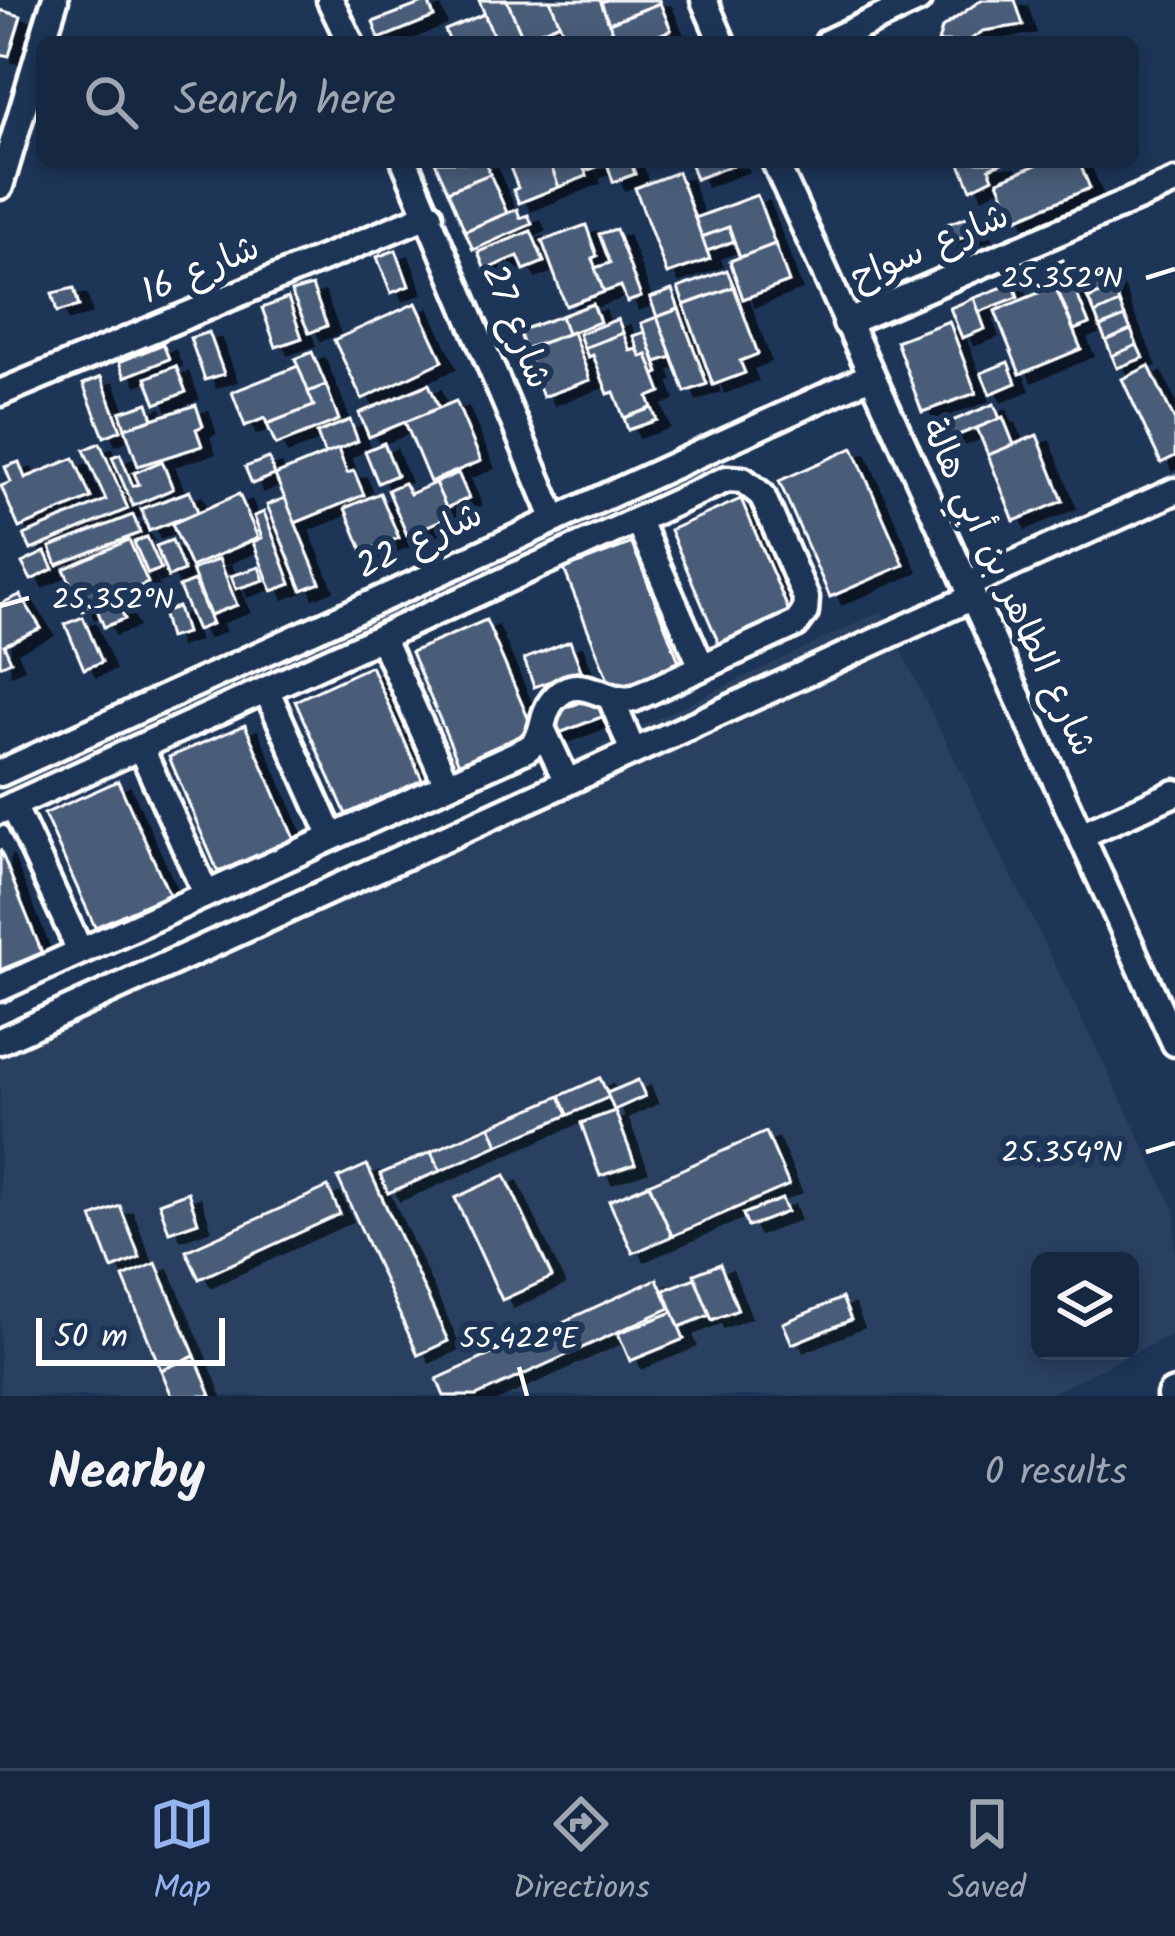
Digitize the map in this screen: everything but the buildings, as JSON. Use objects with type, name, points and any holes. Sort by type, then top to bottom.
[{"type":"street","points":[[44,36],[55,0]]},
{"type":"street","points":[[330,0],[347,36]]},
{"type":"street","points":[[704,0],[719,36]]},
{"type":"street","points":[[842,36],[918,0]]},
{"type":"street","points":[[0,186],[36,63]]},
{"type":"street","name":"شارع 27","points":[[409,168],[555,520]]},
{"type":"street","name":"شارع الطاهر بن أبي هالة","points":[[778,168],[1175,1043]]},
{"type":"street","name":"شارع سواح","points":[[846,323],[1175,182]]},
{"type":"street","name":"شارع 16","points":[[0,393],[430,214]]},
{"type":"street","name":"شارع 22","points":[[0,773],[870,376]]},
{"type":"street","points":[[0,988],[527,749],[543,730],[549,705],[570,688],[589,687],[610,698],[633,699],[790,628],[805,613],[806,598],[762,495],[743,480],[727,479],[7,808],[80,951]]},
{"type":"street","points":[[0,1041],[633,752],[1175,490]]},
{"type":"street","points":[[638,521],[702,667]]},
{"type":"street","points":[[382,638],[447,785]]},
{"type":"street","points":[[267,691],[332,837]]},
{"type":"street","points":[[610,698],[633,752]]},
{"type":"street","points":[[543,730],[567,782]]},
{"type":"street","points":[[141,748],[206,894]]},
{"type":"street","points":[[1081,835],[1175,793]]},
{"type":"shaded area","points":[[882,611],[1175,1210],[1175,1333],[1139,1350],[1139,1252],[1031,1252],[1031,1360],[1119,1360],[1045,1396],[0,1396],[0,1033]]}]
